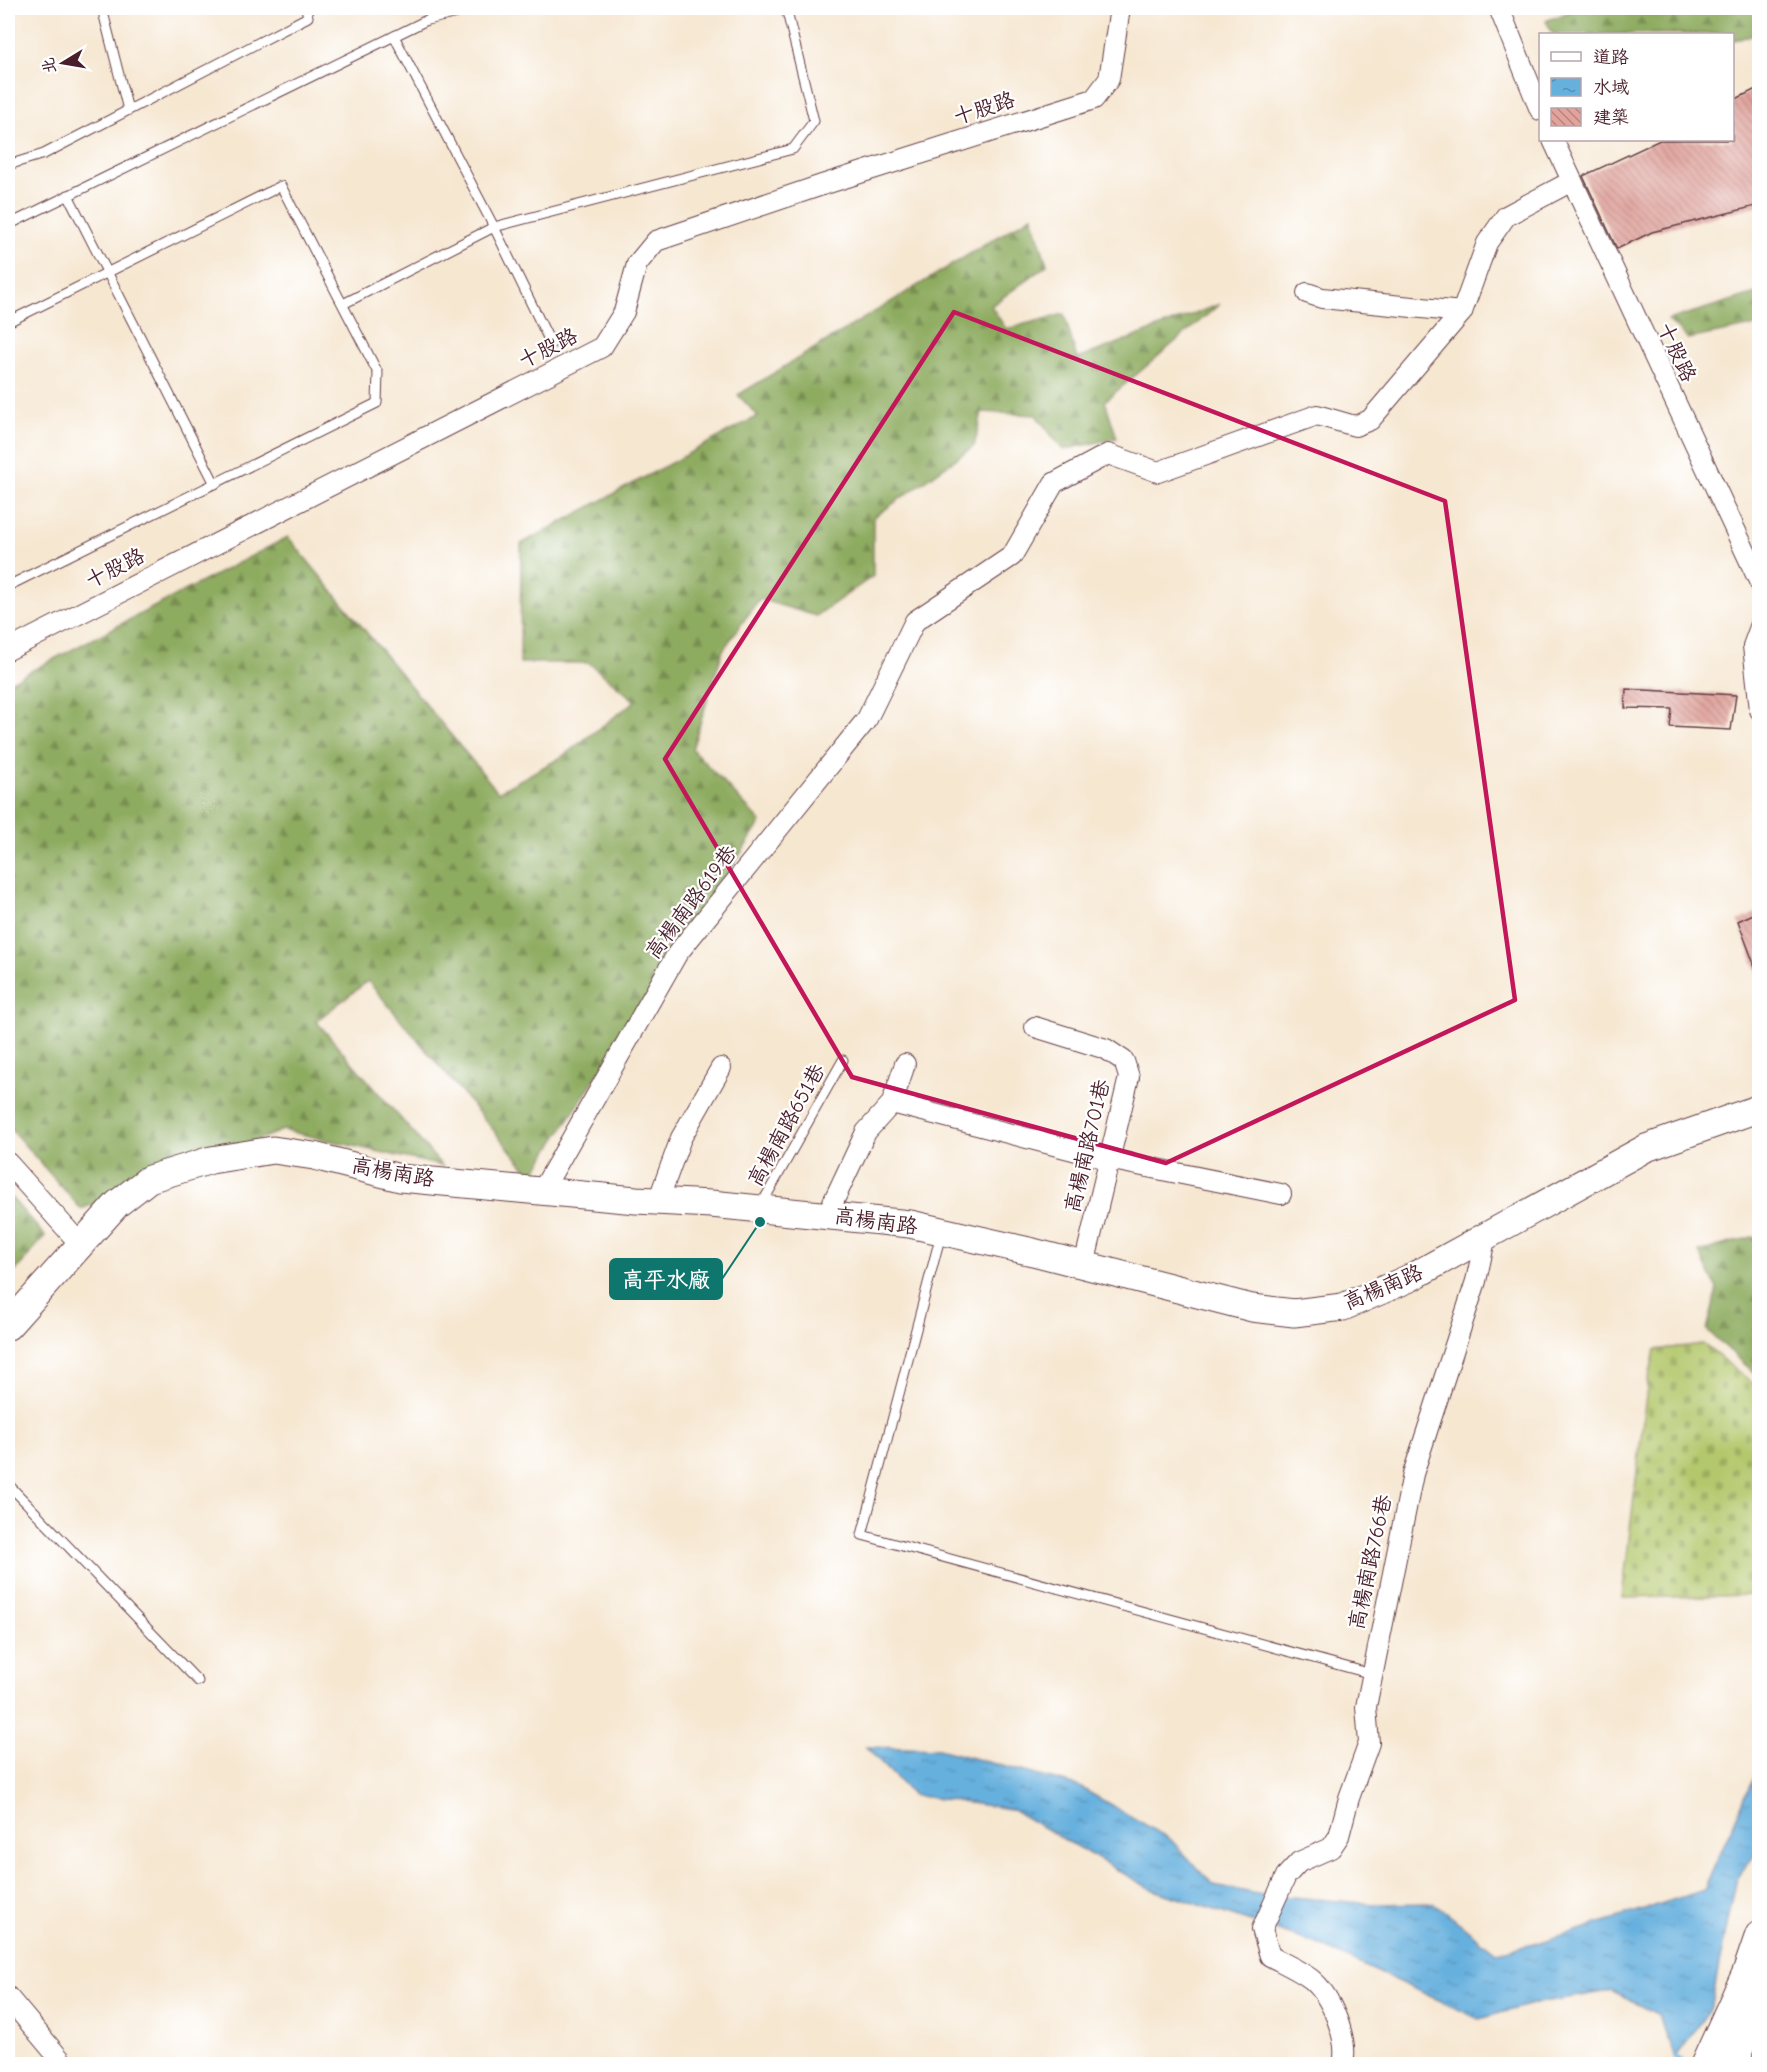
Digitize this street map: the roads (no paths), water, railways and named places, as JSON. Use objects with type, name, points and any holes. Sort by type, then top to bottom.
[{"type":"main road","points":[[1733,2044],[1760,1936]]},
{"type":"main road","points":[[1706,2064],[1733,2044],[1760,2001]]},
{"type":"street","name":"十股路","points":[[8,650],[602,347],[624,312],[637,264],[656,242],[833,182],[1094,99],[1109,80],[1120,8]]},
{"type":"street","points":[[1499,8],[1539,108]]},
{"type":"street","name":"十股路","points":[[1553,141],[1760,583]]},
{"type":"street","points":[[1307,293],[1322,298],[1462,312],[1487,243],[1506,216],[1572,182]]},
{"type":"street","name":"高楊南路619巷","points":[[542,1191],[677,954],[867,719],[915,621],[1012,556],[1054,483],[1108,454],[1158,472],[1317,415],[1355,426],[1370,420],[1462,312]]},
{"type":"street","points":[[1760,627],[1753,646],[1760,710]]},
{"type":"street","name":"高楊南路701巷","points":[[1035,1027],[1107,1049],[1124,1061],[1129,1077],[1084,1265]]},
{"type":"street","points":[[827,1215],[866,1132],[892,1102],[905,1064]]},
{"type":"street","points":[[658,1201],[681,1138],[721,1068]]},
{"type":"street","points":[[892,1102],[1108,1159],[1281,1194]]},
{"type":"street","name":"高楊南路","points":[[8,1326],[117,1204],[149,1179],[211,1160],[273,1150],[314,1156],[400,1178],[760,1208],[910,1224],[1252,1308],[1294,1313],[1343,1307],[1410,1278],[1646,1148],[1760,1108]]},
{"type":"street","points":[[8,1162],[81,1245]]},
{"type":"street","name":"高楊南路766巷","points":[[1343,2064],[1345,2056],[1335,2012],[1312,1980],[1270,1956],[1262,1929],[1286,1876],[1299,1862],[1331,1848],[1339,1836],[1349,1798],[1369,1743],[1366,1707],[1413,1474],[1476,1281],[1486,1235]]},
{"type":"street","points":[[8,1996],[62,2064]]},
{"type":"lane","points":[[102,8],[128,110]]},
{"type":"lane","points":[[8,165],[44,154],[308,17],[306,8]]},
{"type":"lane","points":[[8,225],[427,20],[479,8]]},
{"type":"lane","points":[[343,304],[494,227],[793,149],[814,121],[786,8]]},
{"type":"lane","points":[[394,36],[494,227],[551,344]]},
{"type":"lane","points":[[8,322],[281,186],[378,373],[377,403],[8,586]]},
{"type":"lane","points":[[68,195],[215,484]]},
{"type":"lane","name":"高楊南路651巷","points":[[760,1208],[843,1060]]},
{"type":"lane","points":[[942,1231],[862,1535],[1372,1674]]},
{"type":"lane","points":[[8,1484],[198,1681]]},
{"type":"water","points":[[866,1747],[938,1749],[1078,1786],[1170,1839],[1214,1885],[1257,1894],[1373,1904],[1434,1903],[1496,1952],[1535,1944],[1704,1890],[1756,1772],[1759,1753],[1759,1850],[1737,1877],[1710,2010],[1676,2057],[1657,2014],[1611,1991],[1536,2003],[1479,2019],[1317,1944],[1151,1889],[1011,1809],[913,1795]]},
{"type":"waterway","points":[[1676,2057],[1685,2064]]},
{"type":"place","name":"高平水廠","points":[[760,1222]]}]
